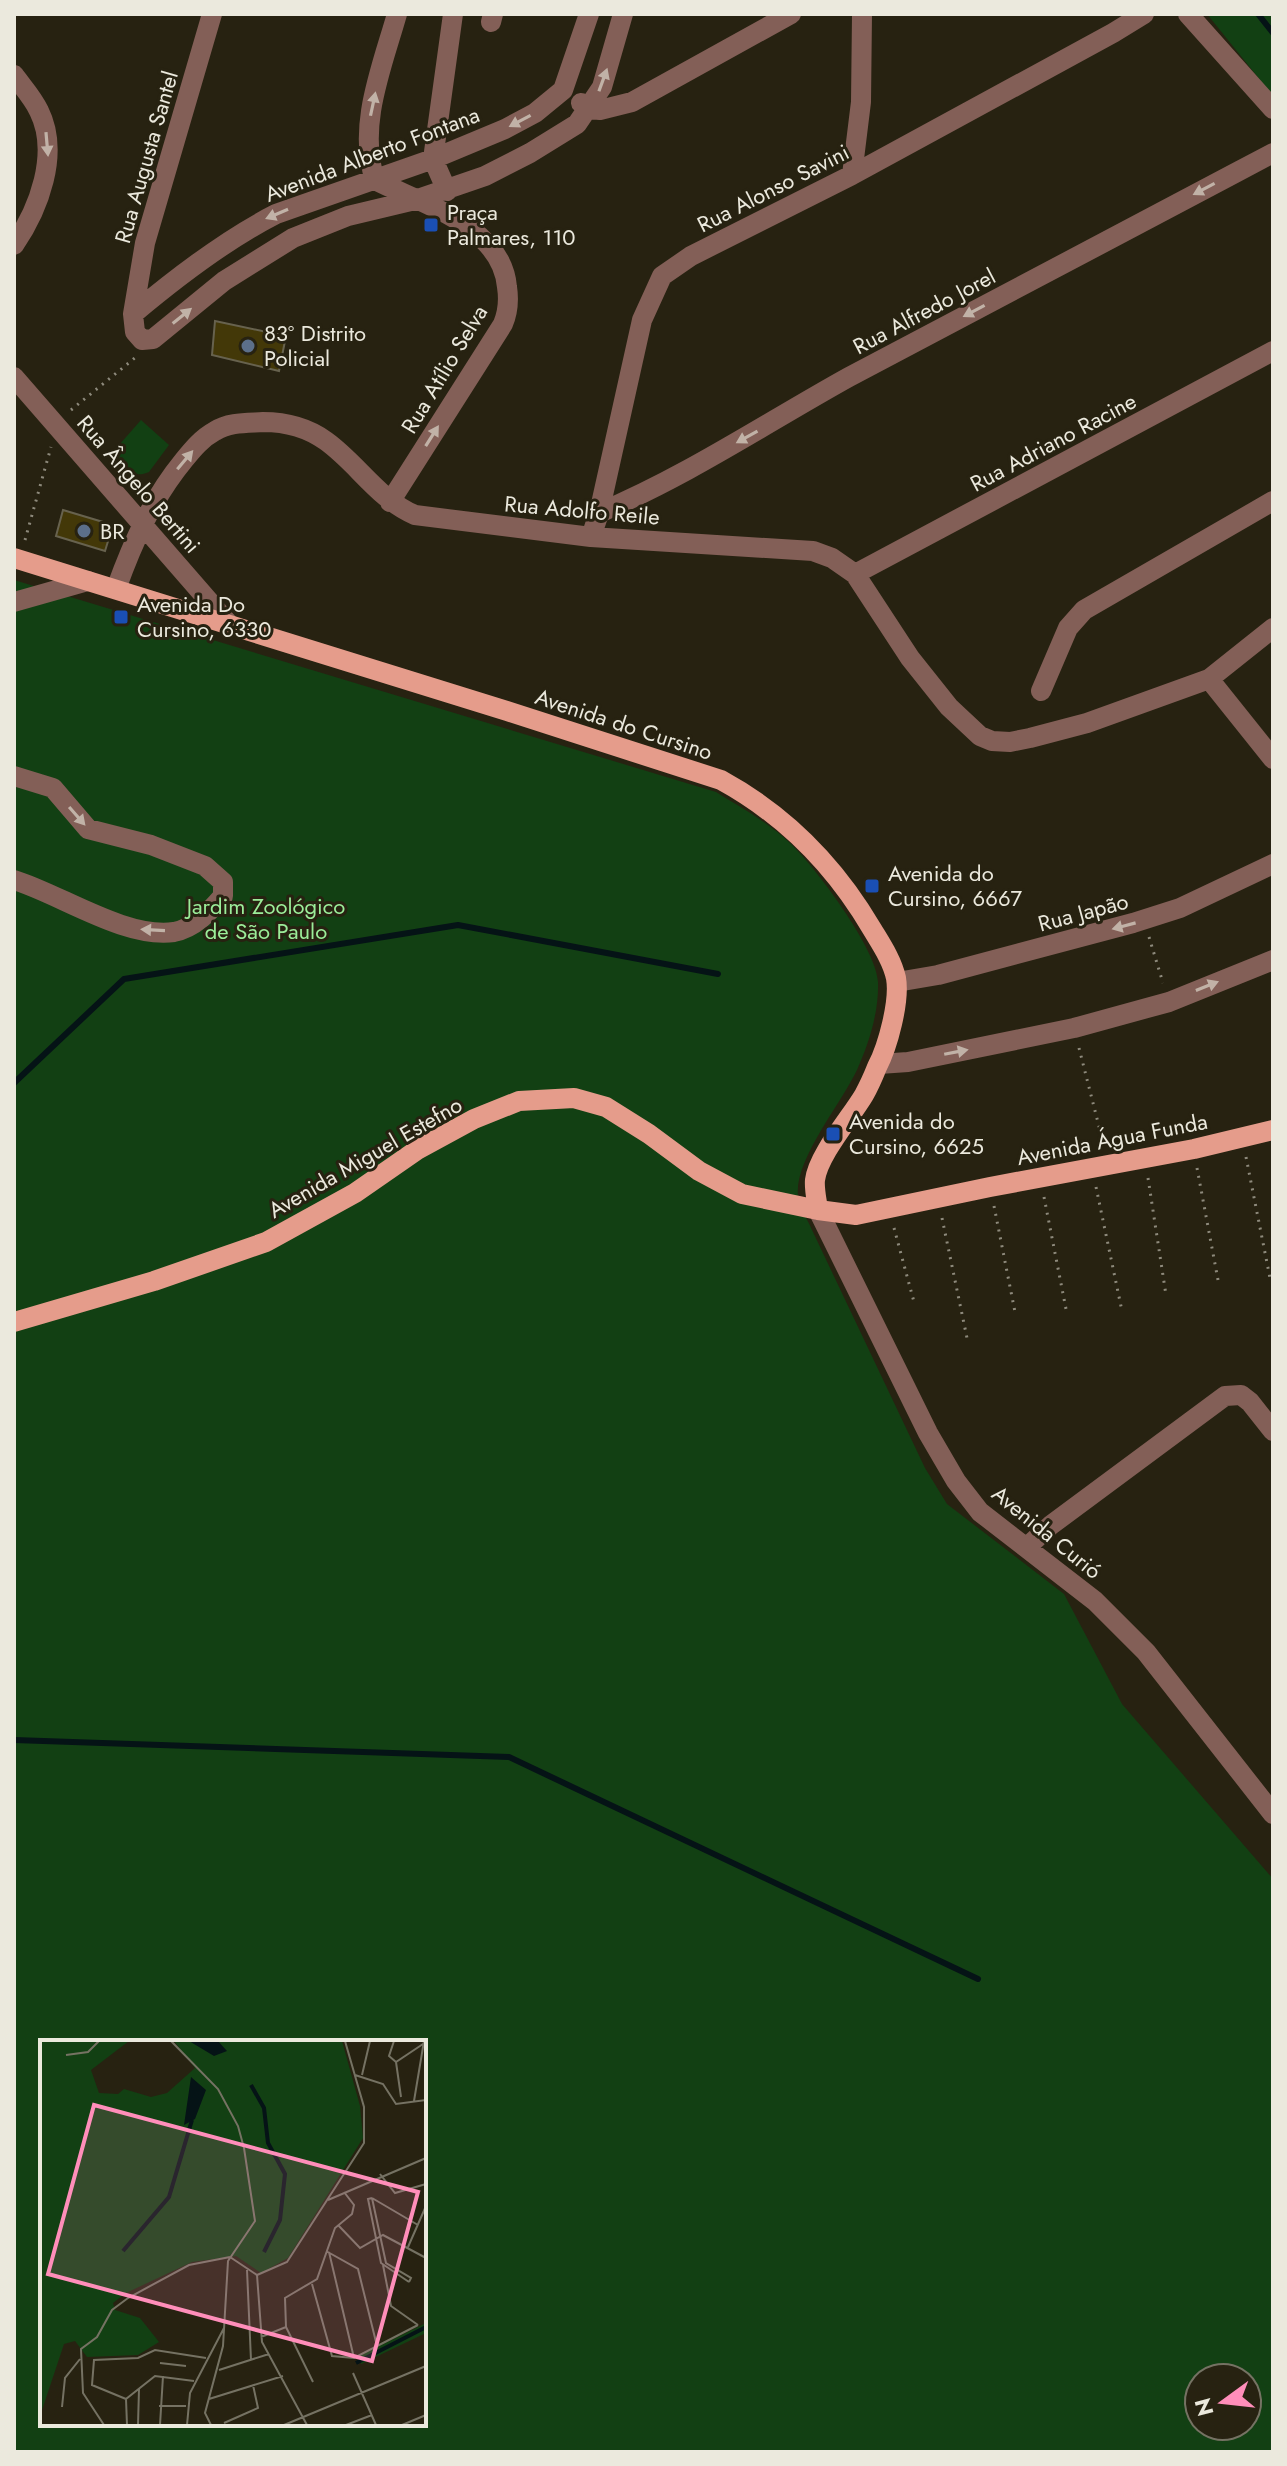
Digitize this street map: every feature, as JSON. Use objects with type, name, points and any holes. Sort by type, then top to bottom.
[{"type":"main road","name":"Avenida do Cursino","points":[[17,558],[721,780],[780,818],[814,850],[856,901],[892,964],[897,982]]},
{"type":"main road","points":[[818,1210],[815,1179],[821,1163],[879,1064],[894,1012],[897,982]]},
{"type":"main road","name":"Avenida Miguel Estefno","points":[[14,1322],[154,1281],[266,1242],[355,1193],[417,1150],[474,1119],[519,1101],[574,1098],[606,1107],[699,1171],[742,1194],[818,1210]]},
{"type":"main road","name":"Avenida Água Funda","points":[[818,1210],[856,1215],[1194,1149],[1273,1130]]},
{"type":"street","name":"Rua Augusta Santel","points":[[133,314],[145,243],[212,14]]},
{"type":"street","points":[[375,180],[369,162],[367,137],[397,14]]},
{"type":"street","points":[[447,191],[433,159],[453,14]]},
{"type":"street","points":[[589,14],[563,90],[588,109],[600,110],[632,102],[791,14]]},
{"type":"street","points":[[133,314],[135,332],[142,340],[153,339],[239,270],[293,238],[348,216],[447,191],[530,153],[577,124],[588,109],[602,87],[623,14]]},
{"type":"street","points":[[852,175],[861,102],[862,14]]},
{"type":"street","name":"Rua Alonso Savini","points":[[591,537],[642,320],[662,276],[691,256],[852,175],[1144,14]]},
{"type":"street","points":[[1188,14],[1273,109]]},
{"type":"street","points":[[14,75],[39,110],[47,134],[49,155],[28,221],[14,245]]},
{"type":"street","name":"Avenida Alberto Fontana","points":[[133,314],[254,225],[276,214],[433,159],[505,129],[535,113],[563,90]]},
{"type":"street","name":"Rua Alfredo Jorel","points":[[599,513],[694,466],[847,379],[1273,153]]},
{"type":"street","name":"Rua Atílio Selva","points":[[375,180],[454,218],[485,240],[505,273],[508,303],[503,324],[390,502]]},
{"type":"street","name":"Rua Adriano Racine","points":[[855,574],[1273,351]]},
{"type":"street","name":"Rua Ângelo Bertini","points":[[14,377],[228,623]]},
{"type":"street","name":"Rua Adolfo Reile","points":[[116,589],[142,524],[166,483],[199,442],[217,429],[238,423],[281,422],[324,439],[390,502],[415,515],[431,519],[591,537],[813,551],[832,558],[855,574],[910,658],[949,707],[980,736],[992,741],[1010,742],[1087,723],[1209,679]]},
{"type":"street","points":[[1041,691],[1068,628],[1084,610],[1273,501]]},
{"type":"street","points":[[14,602],[88,581]]},
{"type":"street","points":[[1273,628],[1209,679],[1273,759]]},
{"type":"street","points":[[14,776],[53,788],[88,829],[151,845],[205,866],[223,882],[223,896],[204,918],[175,932],[141,930],[14,880]]},
{"type":"street","name":"Rua Japão","points":[[897,982],[938,975],[1144,920],[1180,908],[1273,864]]},
{"type":"street","points":[[879,1064],[908,1062],[1074,1028],[1169,1002],[1273,960]]},
{"type":"street","name":"Avenida Curió","points":[[818,1210],[928,1433],[956,1481],[980,1512],[1095,1601],[1146,1652],[1273,1814]]},
{"type":"street","points":[[1027,1547],[1051,1525],[1225,1396],[1241,1395],[1273,1431]]},
{"type":"path","points":[[17,558],[56,426],[67,413],[137,356],[142,340]]},
{"type":"path","points":[[1144,920],[1169,1002]]},
{"type":"path","points":[[1074,1028],[1100,1166],[1122,1311]]},
{"type":"path","points":[[1242,1137],[1270,1278]]},
{"type":"path","points":[[1194,1149],[1218,1280]]},
{"type":"path","points":[[1145,1158],[1166,1295]]},
{"type":"path","points":[[1040,1177],[1066,1309]]},
{"type":"path","points":[[990,1187],[1015,1312]]},
{"type":"path","points":[[937,1199],[967,1338]]},
{"type":"path","points":[[889,1209],[914,1302]]},
{"type":"green space","points":[[1207,14],[1273,14],[1273,96]]},
{"type":"green space","points":[[141,420],[169,445],[149,472],[137,474],[128,470],[112,453]]},
{"type":"green space","name":"Jardim Zoológico de São Paulo","points":[[14,580],[716,792],[791,844],[815,871],[857,930],[868,950],[878,982],[875,1016],[857,1070],[803,1166],[798,1196],[802,1209],[925,1468],[947,1504],[1064,1594],[1122,1704],[1273,1879],[1273,2452],[14,2452]]},
{"type":"building","name":"83° Distrito Policial","points":[[215,321],[286,336],[279,371],[212,355]]},
{"type":"building","name":"BR","points":[[63,510],[113,525],[105,551],[56,536]]},
{"type":"waterway","points":[[1258,14],[1273,33]]},
{"type":"waterway","points":[[14,1083],[124,979],[458,925],[718,974]]},
{"type":"waterway","points":[[14,1740],[509,1757],[978,1979]]},
{"type":"place","name":"Praça Palmares, 110","points":[[431,225]]},
{"type":"place","name":"83° Distrito Policial","points":[[248,346]]},
{"type":"place","name":"BR","points":[[84,531]]},
{"type":"place","name":"Avenida Do Cursino, 6330","points":[[121,617]]},
{"type":"place","name":"Avenida do Cursino, 6667","points":[[872,886]]},
{"type":"place","name":"Avenida do Cursino, 6625","points":[[833,1134]]}]
